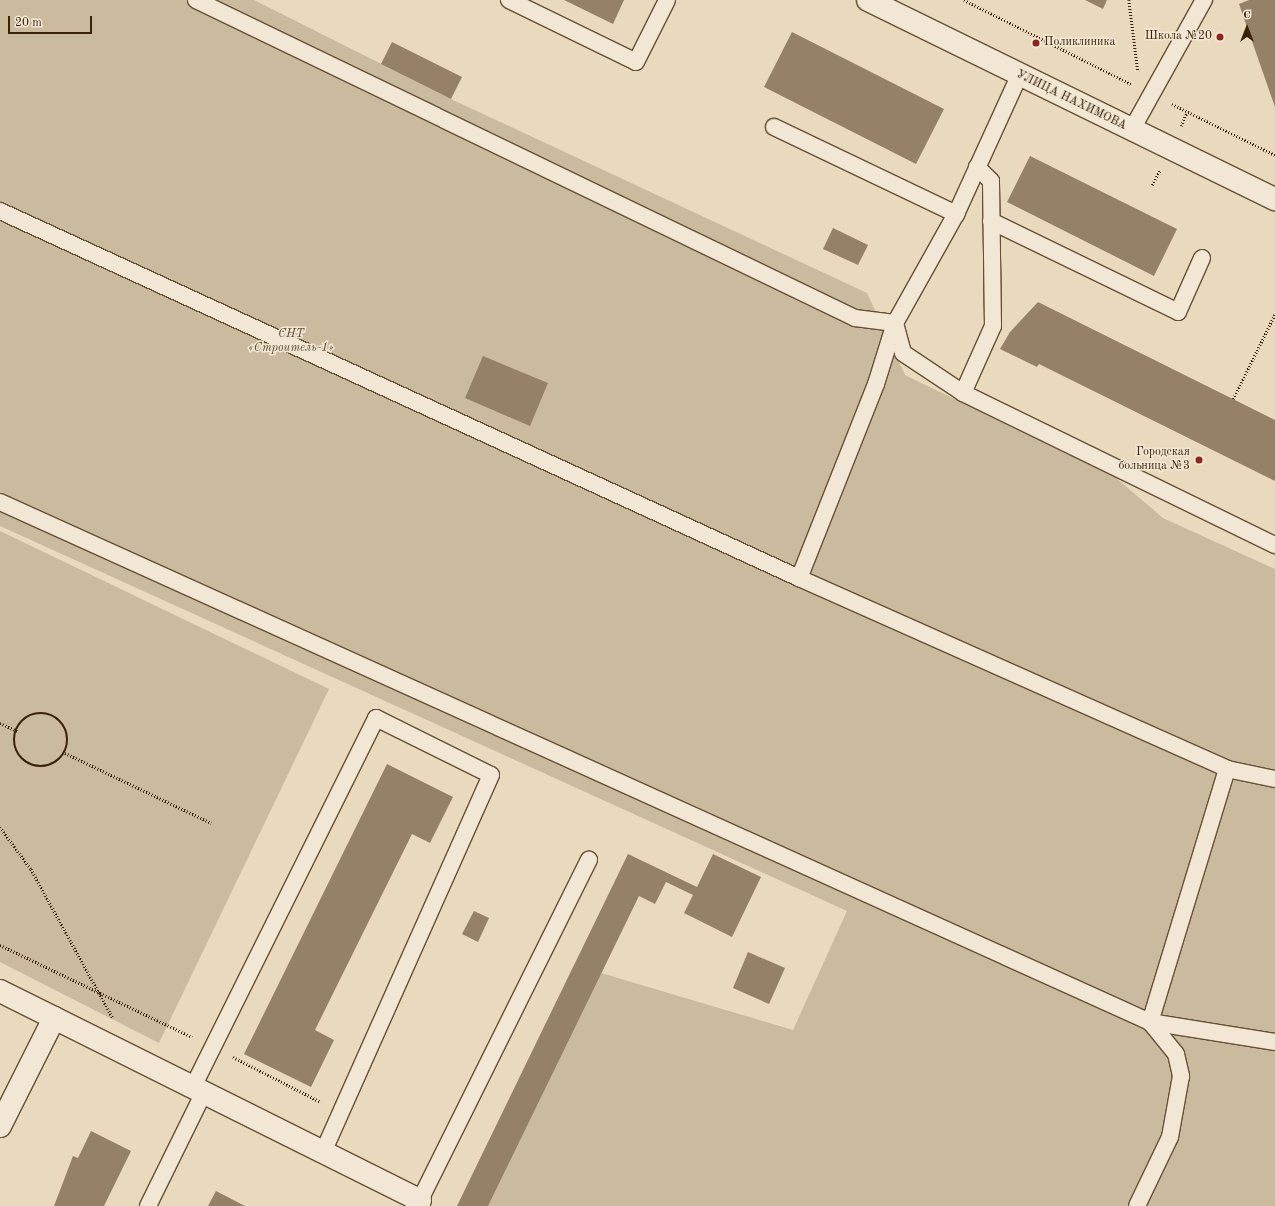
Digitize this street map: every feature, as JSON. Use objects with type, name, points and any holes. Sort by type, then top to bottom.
[{"type":"street","name":"УЛИЦА НАХИМОВА","points":[[868,0],[1131,131],[1275,199]]},
{"type":"street","points":[[0,992],[198,1090],[324,1150],[419,1203]]},
{"type":"street","points":[[0,1126],[54,1018]]},
{"type":"lane","points":[[196,0],[855,318],[895,323]]},
{"type":"lane","points":[[509,0],[636,62],[667,0]]},
{"type":"lane","points":[[1131,131],[1146,91],[1204,0]]},
{"type":"lane","points":[[799,578],[876,384],[895,323],[956,214],[1019,76]]},
{"type":"lane","points":[[774,127],[956,214]]},
{"type":"lane","points":[[963,393],[993,326],[991,181],[977,167]]},
{"type":"lane","points":[[0,211],[799,578],[1228,769],[1275,780]]},
{"type":"lane","points":[[991,221],[1178,312],[1202,258]]},
{"type":"lane","points":[[895,323],[903,353],[963,393],[1275,545]]},
{"type":"lane","points":[[0,502],[1150,1022],[1275,1042]]},
{"type":"lane","points":[[148,1206],[215,1048],[376,718],[492,775],[343,1114],[324,1150]]},
{"type":"lane","points":[[1150,1022],[1228,769]]},
{"type":"lane","points":[[419,1203],[589,860]]},
{"type":"lane","points":[[1137,1206],[1170,1136],[1181,1076],[1176,1054],[1150,1022]]},
{"type":"path","points":[[964,0],[1275,155]]},
{"type":"path","points":[[1129,0],[1146,91]]},
{"type":"path","points":[[1233,399],[1275,314]]},
{"type":"path","points":[[41,712],[61,720],[70,740],[62,760],[42,769],[21,761],[13,741],[17,730],[21,720],[41,712]]},
{"type":"path","points":[[0,722],[17,730]]},
{"type":"path","points":[[65,753],[211,823]]},
{"type":"path","points":[[0,826],[31,869],[102,996],[131,1056]]},
{"type":"path","points":[[0,945],[102,996],[215,1048],[343,1114]]},
{"type":"green space","name":"СНТ «Строитель-1»","points":[[0,0],[254,0],[451,99],[867,293],[905,375],[1115,477],[1163,518],[1275,569],[1275,1206],[457,1206],[574,965],[793,1030],[847,911],[0,526]]},
{"type":"green space","points":[[0,531],[329,689],[159,1043],[0,962]]},
{"type":"building","points":[[564,0],[624,0],[613,24]]},
{"type":"building","points":[[1085,0],[1107,0],[1103,9]]},
{"type":"building","points":[[1249,0],[1275,0],[1275,107],[1239,4]]},
{"type":"building","points":[[792,32],[944,109],[916,164],[764,87]]},
{"type":"building","points":[[392,42],[462,77],[451,99],[381,64]]},
{"type":"building","points":[[1030,156],[1177,229],[1154,276],[1007,202]]},
{"type":"building","points":[[833,228],[868,245],[858,265],[823,249]]},
{"type":"building","points":[[1038,302],[1275,420],[1275,481],[1039,364],[1037,367],[1000,349],[1010,332]]},
{"type":"building","points":[[483,356],[548,383],[530,426],[465,398]]},
{"type":"building","points":[[387,764],[453,797],[430,843],[412,834],[315,1030],[334,1040],[311,1087],[244,1054]]},
{"type":"building","points":[[628,854],[697,887],[713,854],[761,877],[732,937],[684,913],[693,895],[666,882],[655,904],[639,896],[488,1206],[457,1206]]},
{"type":"building","points":[[474,911],[489,918],[478,942],[462,934]]},
{"type":"building","points":[[748,952],[785,968],[769,1004],[733,988]]},
{"type":"building","points":[[91,1131],[131,1151],[104,1206],[54,1206],[73,1156],[78,1158]]},
{"type":"building","points":[[216,1191],[245,1206],[208,1206]]},
{"type":"place","name":"Школа №20","points":[[1220,37]]},
{"type":"place","name":"Поликлиника","points":[[1036,43]]},
{"type":"place","name":"Городская больница №3","points":[[1199,460]]}]
